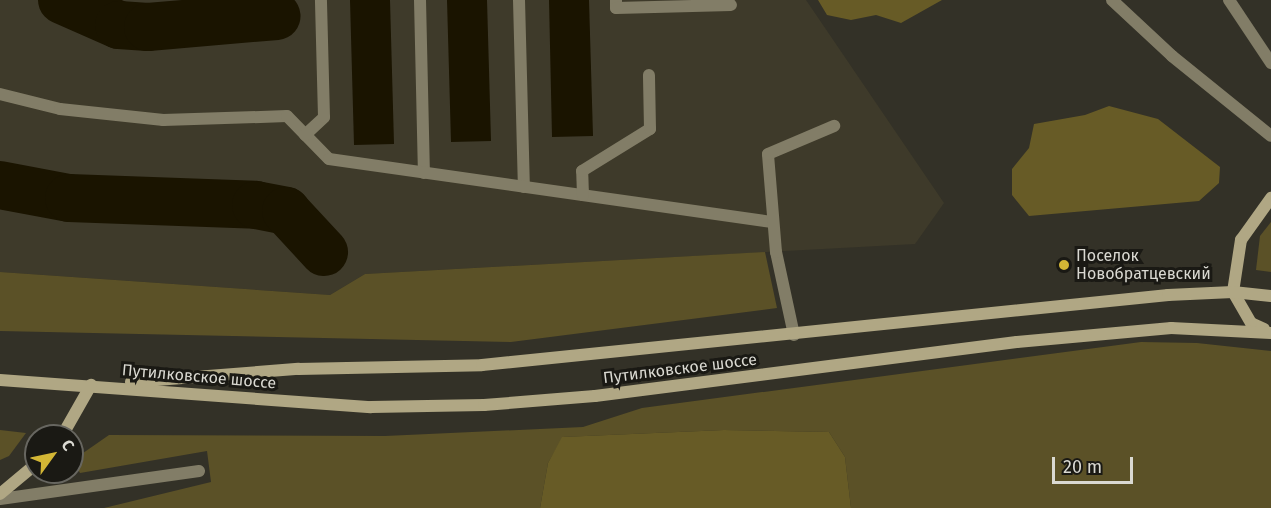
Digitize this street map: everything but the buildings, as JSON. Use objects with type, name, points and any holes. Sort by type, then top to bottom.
[{"type":"main road","points":[[1271,198],[1241,240],[1233,292],[1251,323],[1271,333]]},
{"type":"main road","name":"Путилковское шоссе","points":[[91,385],[298,369],[482,365],[794,335],[1168,295],[1233,292],[1271,296]]},
{"type":"main road","name":"Путилковское шоссе","points":[[91,385],[371,407],[484,405],[595,396],[1029,340],[1171,328],[1271,333]]},
{"type":"main road","points":[[0,380],[91,385],[69,424]]},
{"type":"main road","points":[[0,494],[24,474]]},
{"type":"street","points":[[305,135],[324,117],[321,0]]},
{"type":"street","points":[[420,0],[424,173]]},
{"type":"street","points":[[519,0],[524,187]]},
{"type":"street","points":[[616,0],[616,8],[731,5]]},
{"type":"street","points":[[1112,0],[1172,56],[1271,136]]},
{"type":"street","points":[[1229,0],[1271,63]]},
{"type":"street","points":[[583,195],[582,171],[650,129],[649,75]]},
{"type":"street","points":[[0,94],[60,109],[163,120],[286,116],[329,159],[773,222]]},
{"type":"street","points":[[794,335],[776,252],[768,154],[834,126]]},
{"type":"street","points":[[0,499],[199,471]]},
{"type":"shaded area","points":[[0,0],[806,0],[944,203],[915,244],[365,274],[330,295],[0,272]]},
{"type":"shaded area","points":[[350,0],[390,0],[394,144],[354,145]]},
{"type":"shaded area","points":[[447,0],[487,0],[491,141],[451,142]]},
{"type":"shaded area","points":[[549,0],[589,0],[593,136],[552,137]]},
{"type":"shaded area","points":[[818,0],[942,0],[901,23],[876,15],[851,20],[827,15]]},
{"type":"shaded area","points":[[1109,106],[1158,119],[1220,167],[1219,183],[1199,201],[1029,216],[1012,195],[1012,169],[1029,148],[1034,124],[1085,115]]},
{"type":"shaded area","points":[[1271,222],[1271,272],[1256,270],[1260,236]]},
{"type":"shaded area","points":[[765,252],[777,308],[511,342],[0,331],[0,272],[330,295],[365,274]]},
{"type":"shaded area","points":[[1141,342],[1197,343],[1271,351],[1271,508],[851,508],[845,457],[829,432],[724,430],[563,437],[548,463],[540,508],[104,508],[211,482],[207,451],[84,472],[84,452],[109,435],[385,436],[583,427],[642,408]]},
{"type":"shaded area","points":[[0,430],[24,433],[9,456],[0,460]]},
{"type":"shaded area","points":[[724,430],[829,432],[845,457],[851,508],[540,508],[548,463],[562,437]]},
{"type":"waterway","points":[[62,0],[119,25],[148,27],[277,16]]},
{"type":"waterway","points":[[0,185],[69,198],[256,205],[286,211],[324,252]]},
{"type":"place","name":"Поселок Новобратцевский","points":[[1064,265]]}]
